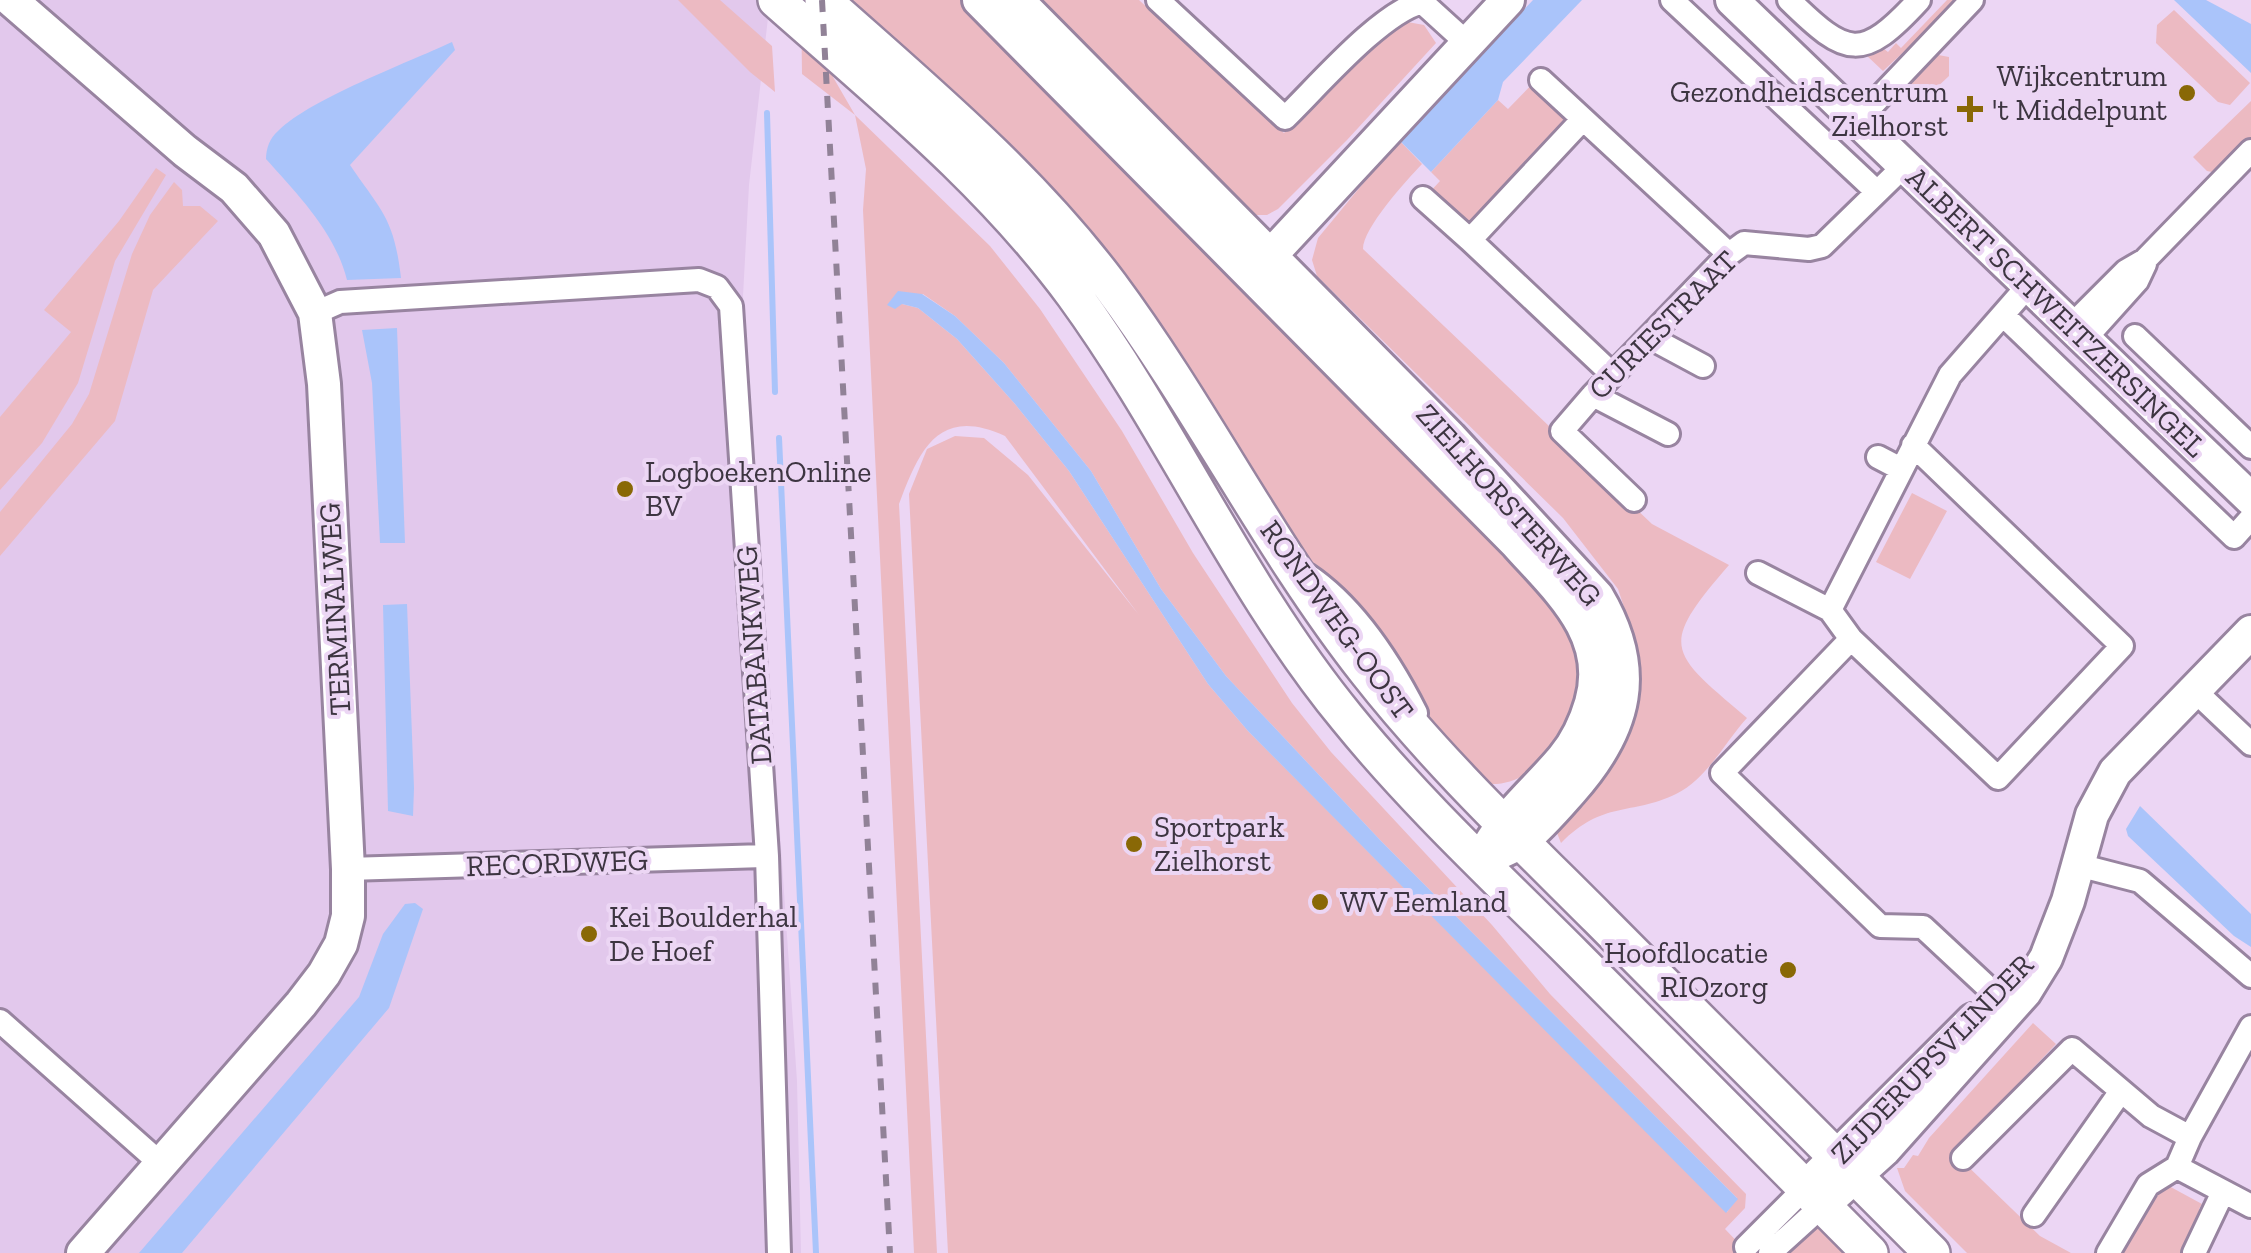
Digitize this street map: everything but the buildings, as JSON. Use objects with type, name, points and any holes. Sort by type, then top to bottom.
[{"type":"main road","name":"RONDWEG-OOST","points":[[776,0],[941,145],[1012,219],[1071,292],[1113,351],[1267,608],[1320,684],[1380,756],[1870,1253]]},
{"type":"main road","name":"RONDWEG-OOST","points":[[823,0],[965,125],[1070,234],[1148,336],[1294,567],[1365,670],[1436,752],[1932,1253]]},
{"type":"street","name":"TERMINALWEG","points":[[11,0],[185,151],[234,188],[274,234],[315,313],[324,384],[348,869],[348,916],[341,944],[302,1004],[83,1253]]},
{"type":"street","name":"ZIELHORSTERWEG","points":[[978,0],[1450,437],[1597,596],[1614,625],[1624,681],[1614,730],[1589,771],[1480,861]]},
{"type":"street","name":"ZIELHORSTERWEG","points":[[1017,0],[1261,266]]},
{"type":"street","points":[[1158,0],[1285,118],[1391,16],[1414,4],[1422,2],[1468,43]]},
{"type":"street","points":[[1261,266],[1508,0]]},
{"type":"street","name":"ALBERT SCHWEITZERSINGEL","points":[[1672,0],[1876,192]]},
{"type":"street","name":"ALBERT SCHWEITZERSINGEL","points":[[1732,0],[2251,499]]},
{"type":"street","points":[[1789,0],[1825,36],[1836,42],[1857,44],[1883,36],[1919,0]]},
{"type":"street","points":[[1858,120],[1972,0]]},
{"type":"street","points":[[1540,80],[1729,254]]},
{"type":"street","points":[[1470,240],[1583,119]]},
{"type":"street","points":[[2077,333],[2126,270],[2146,260],[2251,150]]},
{"type":"street","name":"CURIESTRAAT","points":[[1634,500],[1562,431],[1729,254],[1744,243],[1808,249],[1822,246],[1904,166]]},
{"type":"street","points":[[1423,198],[1612,374]]},
{"type":"street","name":"DATABANKWEG","points":[[315,313],[340,302],[699,280],[718,287],[730,306],[767,856],[779,1253]]},
{"type":"street","points":[[1830,610],[1950,375],[2028,286]]},
{"type":"street","name":"ALBERT SCHWEITZERSINGEL","points":[[2003,315],[2234,536],[2251,518]]},
{"type":"street","name":"ALBERT SCHWEITZERSINGEL","points":[[2134,336],[2251,446]]},
{"type":"street","points":[[1650,337],[1703,366]]},
{"type":"street","points":[[1592,395],[1668,434]]},
{"type":"street","points":[[1758,572],[1830,610],[1851,639],[1998,778],[2122,646],[1913,445]]},
{"type":"street","points":[[1878,457],[1901,468]]},
{"type":"street","name":"ZIJDERUPSVLINDER","points":[[1814,1196],[1847,1167],[2004,1002],[2058,928],[2092,815],[2115,772],[2251,632]]},
{"type":"street","points":[[1851,639],[1722,773],[1880,926],[1923,926],[2004,1002]]},
{"type":"street","points":[[2194,690],[2251,744]]},
{"type":"street","name":"RECORDWEG","points":[[348,869],[767,856]]},
{"type":"street","points":[[2078,865],[2140,881],[2251,976]]},
{"type":"street","points":[[0,1021],[160,1162]]},
{"type":"street","points":[[2108,1253],[2148,1185],[2177,1166],[2251,1028]]},
{"type":"street","points":[[1963,1158],[2072,1048],[2151,1116],[2190,1137]]},
{"type":"street","points":[[2034,1215],[2121,1091]]},
{"type":"street","points":[[2177,1166],[2251,1206]]},
{"type":"street","points":[[2194,1253],[2223,1192]]},
{"type":"street","points":[[1746,1246],[1814,1196]]},
{"type":"street","points":[[1770,1253],[1814,1196]]},
{"type":"shaded area","points":[[0,0],[770,0],[749,185],[743,296],[797,1081],[801,1253],[0,1253]]},
{"type":"shaded area","points":[[678,0],[720,0],[772,46],[775,92],[750,72]]},
{"type":"shaded area","points":[[801,0],[821,0],[830,24],[833,77],[855,115],[802,74]]},
{"type":"shaded area","points":[[849,0],[966,0],[1569,615],[1581,653],[1583,675],[1564,730],[1540,762],[1508,782],[1490,784],[1407,702],[1300,552],[1208,396],[1126,275],[1067,204],[993,128]]},
{"type":"shaded area","points":[[1042,0],[1139,0],[1284,133],[1376,37],[1402,21],[1424,25],[1436,43],[1278,209],[1267,215],[1254,215]]},
{"type":"shaded area","points":[[1947,0],[1960,0],[1883,71],[1865,54],[1879,45],[1888,52],[1896,43],[1901,48]]},
{"type":"shaded area","points":[[2174,10],[2250,83],[2230,105],[2218,102],[2156,43],[2157,25]]},
{"type":"shaded area","points":[[1933,54],[1949,57],[1949,76],[1919,104],[1904,90]]},
{"type":"shaded area","points":[[1537,79],[1574,114],[1466,229],[1428,194],[1440,181],[1431,172],[1498,100],[1508,109]]},
{"type":"shaded area","points":[[2251,101],[2251,138],[2217,173],[2207,171],[2193,157]]},
{"type":"shaded area","name":"Sportpark Zielhorst","points":[[855,115],[990,246],[1040,309],[1122,431],[1193,553],[1292,703],[1331,752],[1492,925],[1550,994],[1746,1194],[1745,1208],[1725,1229],[1748,1253],[948,1253],[909,494],[927,449],[955,436],[984,438],[1028,475],[1139,615],[1005,436],[963,426],[934,438],[915,467],[899,504],[937,1253],[914,1253],[863,210],[866,169]],"holes":[[[923,294],[955,316],[1004,363],[1091,471],[1161,589],[1226,676],[1381,841],[1737,1198],[1727,1212],[1248,731],[1208,684],[1069,471],[1015,404],[957,339],[918,308],[902,304]]]},
{"type":"shaded area","points":[[1399,140],[1422,164],[1377,217],[1363,249],[1652,524],[1729,565],[1691,614],[1682,647],[1701,677],[1747,718],[1706,770],[1687,787],[1660,801],[1604,814],[1576,829],[1561,843],[1557,833],[1559,818],[1622,747],[1635,711],[1638,672],[1632,631],[1618,589],[1563,518],[1317,276],[1312,260],[1318,238]]},
{"type":"shaded area","points":[[156,168],[166,175],[115,261],[78,383],[42,443],[0,490],[0,417],[71,332],[44,310],[119,221]]},
{"type":"shaded area","points":[[174,182],[182,190],[183,206],[200,206],[218,221],[153,290],[115,421],[0,556],[0,512],[72,424],[89,394],[132,254],[150,215]]},
{"type":"shaded area","points":[[1912,493],[1947,511],[1910,579],[1876,562]]},
{"type":"shaded area","points":[[2033,1023],[2056,1044],[1953,1152],[2040,1236],[2071,1253],[1967,1253],[1905,1191],[1897,1168],[1904,1168],[1913,1155],[1918,1156],[1929,1138]]},
{"type":"shaded area","points":[[2167,1185],[2202,1204],[2199,1209],[2205,1214],[2187,1253],[2116,1253],[2151,1190]]},
{"type":"shaded area","points":[[1823,1225],[1853,1253],[1783,1253],[1813,1227]]},
{"type":"water","points":[[1533,0],[1582,0],[1503,82],[1498,100],[1431,172],[1399,140]]},
{"type":"water","points":[[2174,0],[2206,0],[2251,24],[2251,73]]},
{"type":"water","points":[[452,42],[455,50],[350,165],[390,228],[401,278],[347,280],[325,230],[266,159],[269,144],[278,131],[313,106]]},
{"type":"water","points":[[898,291],[922,294],[955,316],[1004,363],[1091,471],[1161,589],[1226,676],[1381,841],[1738,1199],[1726,1213],[1248,731],[1208,684],[1069,471],[957,339],[918,308],[902,304],[895,309],[887,305]]},
{"type":"water","points":[[397,328],[405,543],[380,543],[372,383],[362,330]]},
{"type":"water","points":[[407,604],[413,816],[388,811],[383,605]]},
{"type":"water","points":[[2140,806],[2251,914],[2251,947],[2234,936],[2128,836],[2126,829]]},
{"type":"water","points":[[415,903],[423,909],[389,1008],[182,1253],[139,1253],[359,997],[383,934],[405,904]]},
{"type":"waterway","points":[[767,113],[775,392]]},
{"type":"waterway","points":[[779,438],[816,1253]]},
{"type":"railway","points":[[822,0],[890,1253]]},
{"type":"place","name":"Wijkcentrum 't Middelpunt","points":[[2187,93]]},
{"type":"place","name":"Gezondheidscentrum Zielhorst","points":[[1970,109]]},
{"type":"place","name":"LogboekenOnline BV","points":[[625,489]]},
{"type":"place","name":"Sportpark Zielhorst","points":[[1134,844]]},
{"type":"place","name":"WV Eemland","points":[[1320,902]]},
{"type":"place","name":"Kei Boulderhal De Hoef","points":[[589,934]]},
{"type":"place","name":"Hoofdlocatie RIOzorg","points":[[1788,970]]}]
